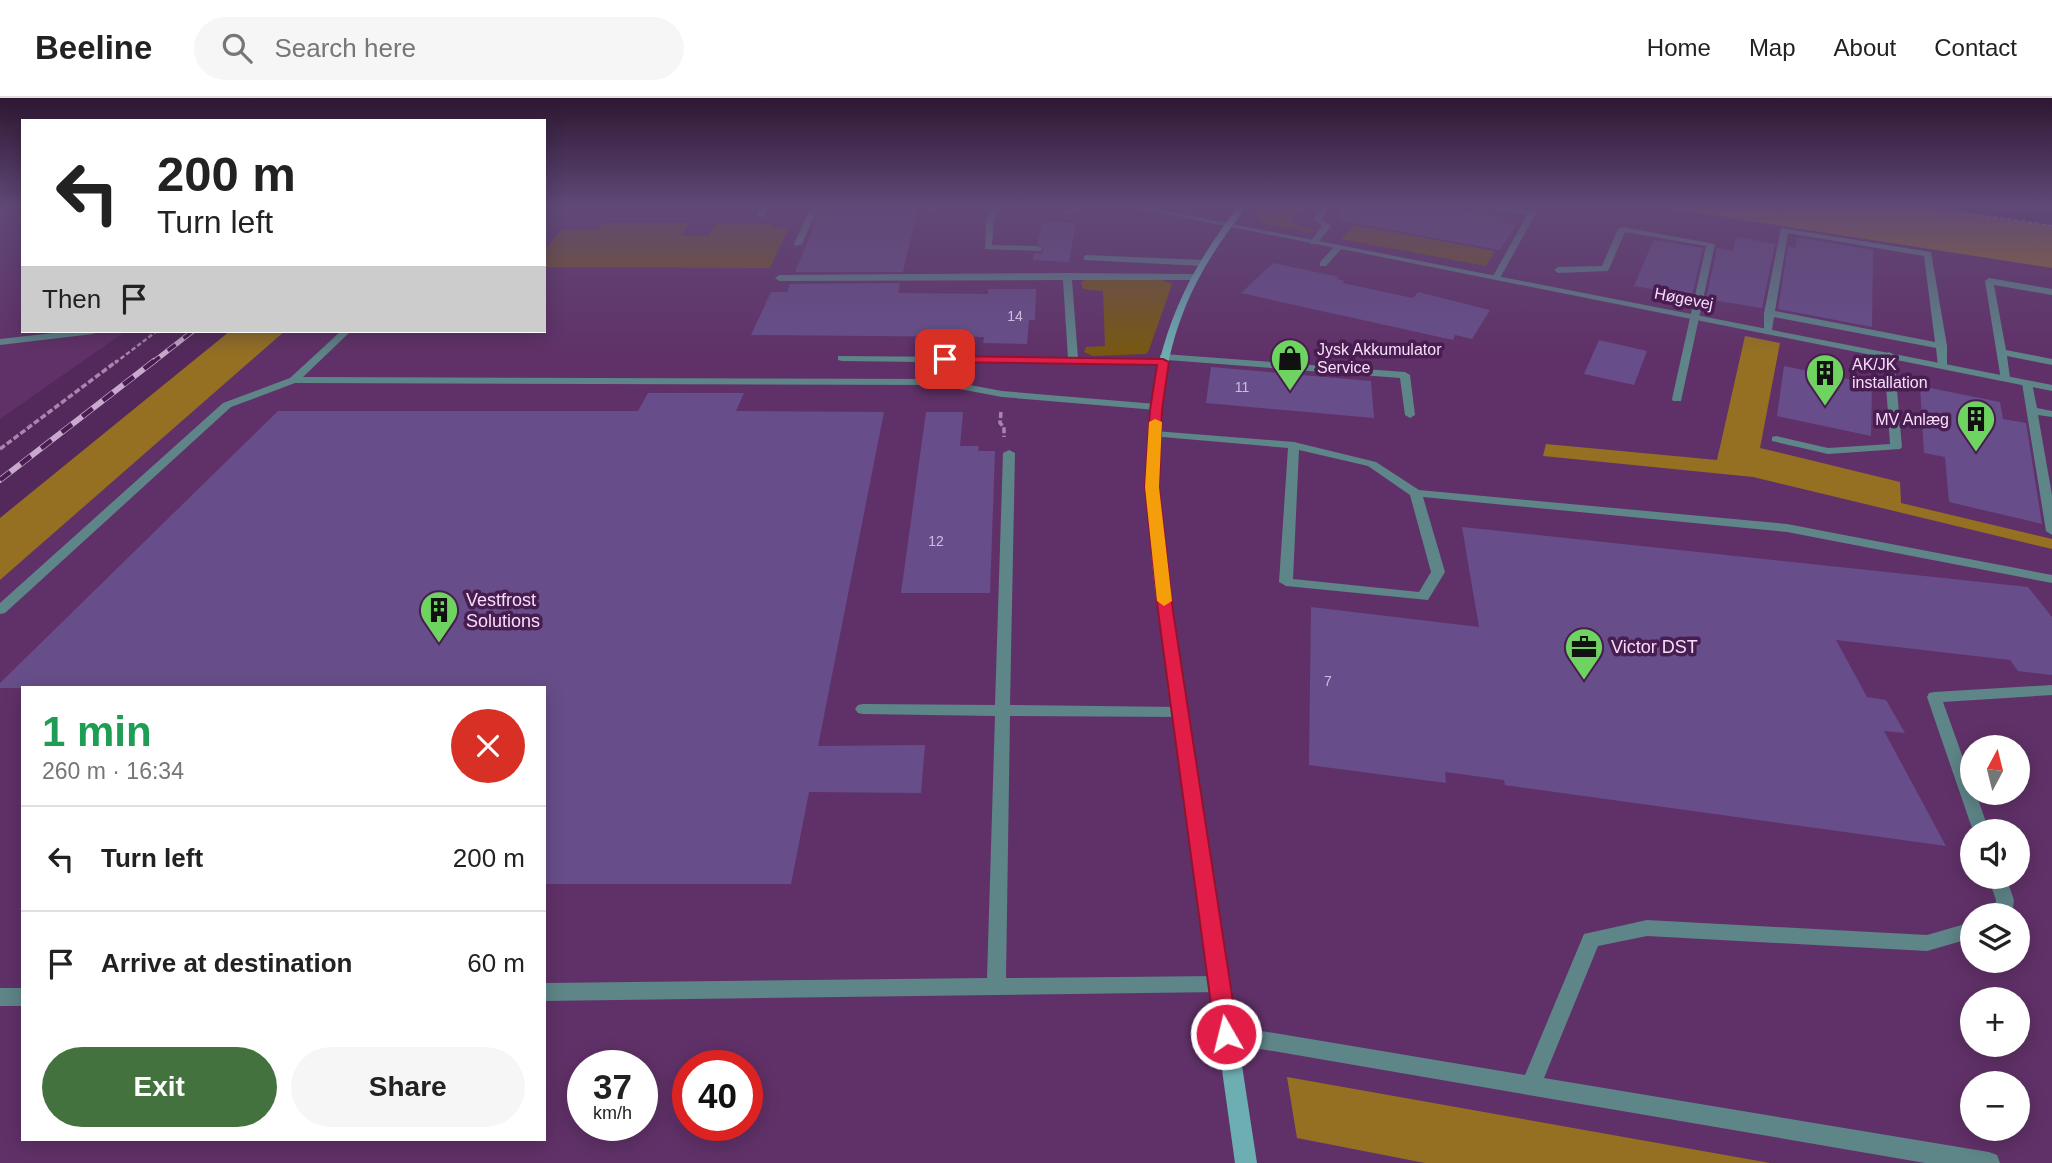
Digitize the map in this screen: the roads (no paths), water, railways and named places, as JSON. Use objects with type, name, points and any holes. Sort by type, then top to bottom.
[{"type":"street","points":[[1208,256],[1194,277],[1180,310],[1164,360],[1156,407],[1152,487],[1165,611],[1246,1163]]},
{"type":"street","points":[[1323,264],[1331,256]]},
{"type":"street","name":"Høgevej","points":[[1386,256],[2052,388]]},
{"type":"street","points":[[1497,276],[1508,256]]},
{"type":"street","points":[[1558,270],[1605,268],[1610,256]]},
{"type":"street","points":[[1677,399],[1710,256]]},
{"type":"street","points":[[1767,330],[1779,256]]},
{"type":"street","points":[[1928,256],[1943,366]]},
{"type":"street","points":[[1087,258],[1203,263]]},
{"type":"street","points":[[1067,276],[1073,361]]},
{"type":"street","points":[[779,278],[1194,277]]},
{"type":"street","points":[[2005,378],[1989,281],[2052,292]]},
{"type":"street","points":[[1769,313],[1942,346]]},
{"type":"street","points":[[294,380],[344,333]]},
{"type":"street","points":[[0,342],[43,334]]},
{"type":"street","points":[[2001,352],[2052,362]]},
{"type":"street","points":[[1776,439],[1828,451],[1896,447],[1889,355]]},
{"type":"street","points":[[842,358],[1164,360],[1405,375],[1410,415]]},
{"type":"street","points":[[0,610],[227,405],[294,380],[938,382],[1002,394],[1156,407]]},
{"type":"street","points":[[2027,383],[2052,531]]},
{"type":"street","points":[[2031,410],[2052,414]]},
{"type":"street","points":[[1155,433],[1294,445],[1372,464],[1416,493],[1787,528],[2052,579]]},
{"type":"street","points":[[1294,445],[1286,582],[1423,597],[1438,572],[1416,493]]},
{"type":"street","points":[[996,985],[1009,453]]},
{"type":"street","points":[[1977,819],[1934,696],[2052,690]]},
{"type":"street","points":[[863,709],[1180,712]]},
{"type":"street","points":[[1531,1085],[1591,940],[1647,928],[1927,943],[1960,933]]},
{"type":"street","points":[[546,992],[1219,984]]},
{"type":"street","points":[[0,997],[21,997]]},
{"type":"street","points":[[1226,1034],[1989,1163]]},
{"type":"railway","points":[[152,363],[190,333]]},
{"type":"railway","points":[[0,480],[154,361]]},
{"type":"place","name":"Jysk Akkumulator Service","points":[[1290,392]]},
{"type":"place","name":"AK/JK installation","points":[[1825,407]]},
{"type":"place","name":"MV Anlæg","points":[[1976,453]]},
{"type":"place","name":"Vestfrost Solutions","points":[[439,644]]},
{"type":"place","name":"Victor DST","points":[[1584,681]]}]
